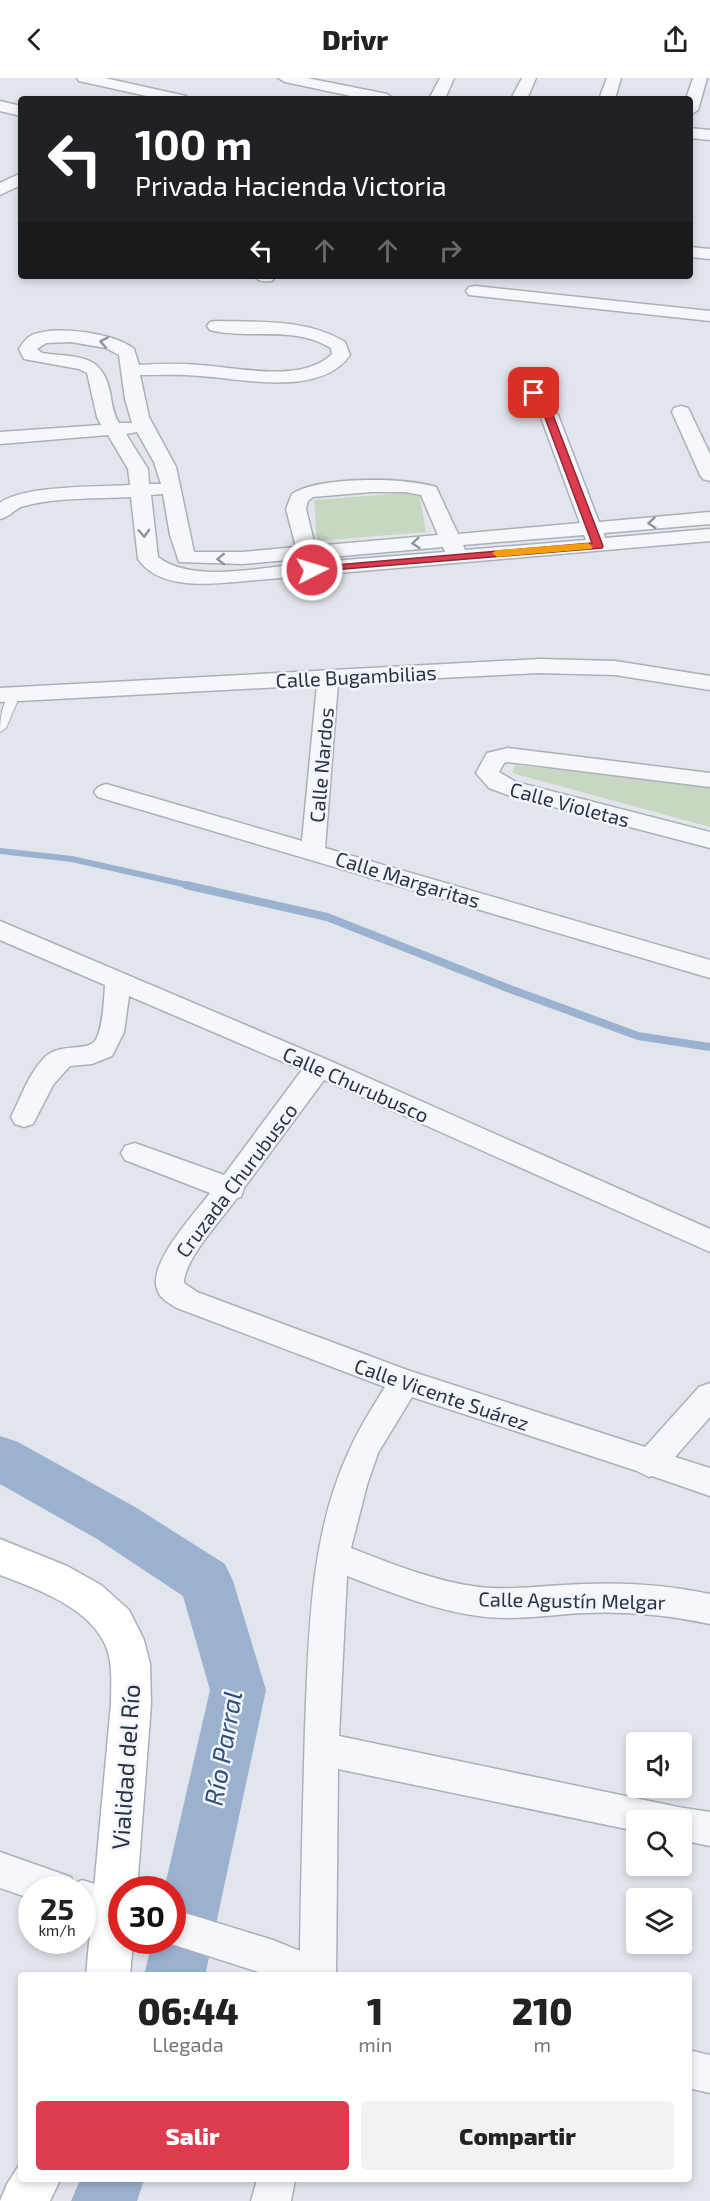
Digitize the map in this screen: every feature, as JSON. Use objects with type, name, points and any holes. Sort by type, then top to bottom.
[{"type":"main road","name":"Vialidad del Río","points":[[0,1557],[86,1596],[111,1617],[125,1641],[131,1671],[131,1704],[106,1906],[108,1972]]},
{"type":"main road","points":[[24,2201],[35,2182]]},
{"type":"street","points":[[84,78],[167,96]]},
{"type":"street","points":[[285,78],[373,96]]},
{"type":"street","points":[[354,92],[361,78]]},
{"type":"street","points":[[438,96],[447,78]]},
{"type":"street","points":[[520,96],[529,78]]},
{"type":"street","points":[[608,96],[614,78]]},
{"type":"street","points":[[693,100],[700,78]]},
{"type":"street","points":[[0,106],[18,110]]},
{"type":"street","points":[[693,134],[710,135]]},
{"type":"street","points":[[0,190],[18,180]]},
{"type":"street","points":[[693,252],[710,254]]},
{"type":"street","points":[[507,279],[508,296]]},
{"type":"street","points":[[475,291],[710,316]]},
{"type":"street","points":[[130,370],[194,370],[269,375],[307,374],[330,367],[340,355],[339,346],[321,336],[216,326]]},
{"type":"street","points":[[158,577],[148,559],[145,545],[142,491],[138,469],[106,417],[98,376],[93,369],[82,364],[30,355],[28,349],[36,340],[48,337],[111,343],[125,349],[134,402],[165,464],[172,488],[179,539],[186,558]]},
{"type":"street","points":[[534,393],[549,415],[594,537]]},
{"type":"street","points":[[681,412],[710,475]]},
{"type":"street","points":[[0,438],[144,426]]},
{"type":"street","points":[[309,561],[296,502],[308,492],[404,486],[423,488],[429,491],[454,548]]},
{"type":"street","points":[[0,513],[14,502],[30,498],[172,488]]},
{"type":"street","points":[[594,537],[710,518]]},
{"type":"street","points":[[158,577],[216,577],[309,561],[594,537],[710,535]]},
{"type":"street","points":[[158,577],[186,558],[309,561]]},
{"type":"street","name":"Calle Bugambilias","points":[[7,695],[540,666],[615,668],[710,683]]},
{"type":"street","name":"Calle Nardos","points":[[313,851],[328,678]]},
{"type":"street","name":"Calle Violetas","points":[[710,780],[508,755],[495,758],[487,773],[490,778],[508,789],[710,840]]},
{"type":"street","name":"Calle Margaritas","points":[[106,792],[710,969]]},
{"type":"street","name":"Calle Churubusco","points":[[0,930],[319,1067],[710,1241]]},
{"type":"street","points":[[24,1117],[44,1078],[60,1059],[72,1055],[98,1053],[103,1049],[111,1033],[118,981]]},
{"type":"street","name":"Cruzada Churubusco","points":[[177,1296],[171,1289],[169,1280],[171,1268],[319,1067]]},
{"type":"street","points":[[135,1153],[231,1189]]},
{"type":"street","name":"Calle Vicente Suárez","points":[[177,1296],[405,1382],[649,1464],[710,1482]]},
{"type":"street","points":[[317,1972],[327,1617],[333,1556],[348,1498],[364,1451],[405,1382]]},
{"type":"street","points":[[649,1464],[710,1396]]},
{"type":"street","name":"Calle Agustín Melgar","points":[[333,1556],[409,1584],[461,1598],[499,1603],[591,1598],[647,1598],[710,1609]]},
{"type":"street","points":[[322,1749],[626,1812]]},
{"type":"street","points":[[692,1825],[710,1829]]},
{"type":"street","points":[[0,1870],[18,1876]]},
{"type":"street","points":[[186,1932],[273,1959],[307,1972]]},
{"type":"street","points":[[692,2070],[710,2074]]},
{"type":"street","points":[[271,2201],[276,2182]]},
{"type":"lane","points":[[0,728],[7,695]]},
{"type":"green space","points":[[419,492],[426,532],[317,541],[314,500]]},
{"type":"green space","points":[[515,765],[710,787],[710,827],[512,773]]},
{"type":"waterway","points":[[0,851],[72,859],[192,886]]},
{"type":"waterway","points":[[186,885],[327,917],[510,989],[638,1036],[710,1047]]},
{"type":"waterway","name":"Río Parral","points":[[0,1458],[116,1523],[206,1581],[238,1690],[175,1972]]},
{"type":"waterway","name":"Río Parral","points":[[104,2201],[111,2182]]},
{"type":"slow traffic","points":[[497,553],[588,547]]},
{"type":"route","points":[[312,570],[457,556],[598,546],[549,415],[534,393]]}]
